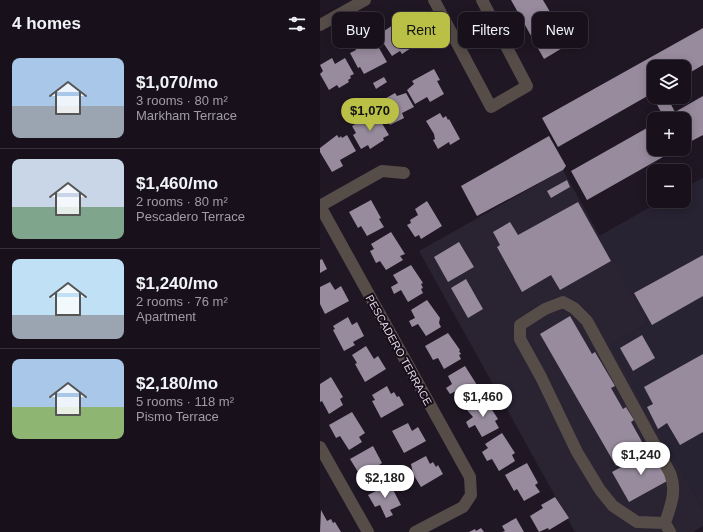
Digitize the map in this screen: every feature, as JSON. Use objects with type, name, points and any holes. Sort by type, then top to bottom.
[{"type":"street","points":[[320,25],[365,0]]},
{"type":"street","points":[[434,0],[492,107],[527,86],[482,0]]},
{"type":"street","points":[[320,206],[382,171],[404,173]]},
{"type":"street","name":"PESCADERO TERRACE","points":[[320,206],[470,477],[471,496],[463,507],[415,532]]},
{"type":"street","points":[[563,302],[574,308],[587,321],[670,473],[674,483],[674,494],[668,528],[637,522],[613,506],[600,490],[577,452],[541,377],[520,339],[520,325],[545,309],[563,302]]},
{"type":"street","points":[[320,447],[368,532]]},
{"type":"shaded area","points":[[563,170],[648,323],[611,344],[703,509],[703,526],[693,532],[575,532],[419,251]]},
{"type":"shaded area","points":[[703,178],[703,509],[611,344],[648,323],[599,236],[649,208],[691,208],[691,184]]},
{"type":"building","points":[[511,0],[543,0],[550,12],[532,12],[532,38],[524,23],[524,12],[518,12]]},
{"type":"building","points":[[392,26],[392,48],[411,48],[402,54],[400,51],[392,56],[384,44],[384,31]]},
{"type":"building","points":[[703,28],[703,65],[691,72],[691,60],[647,60],[647,96],[558,147],[542,118]]},
{"type":"building","points":[[355,48],[379,48],[387,62],[364,74],[360,67],[358,68],[350,53],[356,50]]},
{"type":"building","points":[[538,48],[562,48],[544,59]]},
{"type":"building","points":[[332,58],[335,64],[345,58],[354,74],[350,76],[351,78],[348,80],[349,82],[339,88],[337,85],[329,90],[320,74],[323,71],[320,65]]},
{"type":"building","points":[[434,69],[440,80],[437,81],[444,94],[430,102],[427,97],[415,104],[407,90],[414,84],[412,81]]},
{"type":"building","points":[[384,77],[387,82],[376,89],[373,83]]},
{"type":"building","points":[[395,93],[397,96],[406,93],[414,107],[402,113],[404,118],[390,125],[376,104]]},
{"type":"building","points":[[703,96],[703,135],[691,141],[691,112],[675,112]]},
{"type":"building","points":[[657,104],[671,104],[675,112],[661,112]]},
{"type":"building","points":[[440,113],[443,118],[446,116],[448,120],[449,119],[460,139],[450,145],[449,142],[438,149],[433,140],[435,139],[434,134],[426,121]]},
{"type":"building","points":[[373,114],[379,121],[380,120],[389,135],[370,149],[368,145],[361,149],[353,135],[356,133],[352,126]]},
{"type":"building","points":[[647,128],[647,156],[665,156],[651,164],[647,164],[647,166],[587,200],[571,171]]},
{"type":"building","points":[[337,135],[339,138],[341,136],[342,138],[347,135],[356,151],[340,160],[343,166],[332,172],[320,152],[320,148]]},
{"type":"building","points":[[549,136],[566,166],[563,170],[477,216],[461,186]]},
{"type":"building","points":[[567,180],[570,187],[551,198],[547,191]]},
{"type":"building","points":[[371,200],[381,218],[379,219],[384,227],[367,236],[361,226],[358,228],[349,212]]},
{"type":"building","points":[[427,201],[442,226],[421,239],[419,235],[415,237],[407,225],[411,223],[410,220],[418,215],[415,209]]},
{"type":"building","points":[[578,202],[611,261],[560,290],[551,275],[522,292],[497,247],[500,245],[493,232],[510,222],[518,235]]},
{"type":"building","points":[[391,232],[405,254],[400,256],[403,260],[386,270],[380,261],[376,263],[370,251],[374,249],[371,244]]},
{"type":"building","points":[[459,242],[474,267],[448,282],[434,257]]},
{"type":"building","points":[[703,255],[703,296],[652,325],[634,293]]},
{"type":"building","points":[[322,259],[327,269],[320,273],[320,260]]},
{"type":"building","points":[[411,265],[423,283],[421,284],[423,288],[421,289],[423,293],[408,302],[401,290],[394,294],[391,287],[398,283],[393,275]]},
{"type":"building","points":[[466,279],[483,309],[468,318],[451,288]]},
{"type":"building","points":[[330,282],[335,290],[341,286],[349,301],[325,314],[320,304],[320,287]]},
{"type":"building","points":[[427,300],[440,318],[439,323],[441,327],[426,336],[418,324],[412,327],[409,321],[415,318],[411,310]]},
{"type":"building","points":[[570,316],[592,354],[595,352],[615,386],[611,388],[623,409],[626,407],[634,420],[631,422],[646,449],[616,466],[540,334]]},
{"type":"building","points":[[348,317],[352,325],[357,322],[364,336],[353,342],[355,345],[344,351],[333,330],[335,329],[333,326]]},
{"type":"building","points":[[448,333],[460,350],[459,351],[461,354],[459,355],[461,359],[444,369],[438,358],[433,360],[425,346]]},
{"type":"building","points":[[642,335],[655,358],[633,371],[620,348]]},
{"type":"building","points":[[366,346],[374,359],[378,356],[386,369],[365,382],[355,364],[357,363],[352,355]]},
{"type":"building","points":[[703,354],[703,432],[680,445],[667,423],[658,429],[647,407],[653,404],[644,387]]},
{"type":"building","points":[[465,366],[477,385],[476,386],[478,389],[476,390],[478,394],[463,403],[456,391],[450,394],[446,388],[452,384],[448,376]]},
{"type":"building","points":[[331,377],[343,397],[340,399],[343,405],[329,414],[322,401],[320,402],[320,384]]},
{"type":"building","points":[[387,386],[391,394],[394,392],[397,397],[399,396],[404,405],[381,418],[372,401],[375,400],[372,395]]},
{"type":"building","points":[[485,399],[498,419],[495,421],[499,428],[482,437],[475,425],[469,428],[466,422],[473,417],[467,410]]},
{"type":"building","points":[[352,412],[365,433],[359,437],[362,442],[349,450],[340,436],[336,438],[329,425]]},
{"type":"building","points":[[408,423],[412,431],[418,427],[426,441],[404,453],[392,431]]},
{"type":"building","points":[[502,433],[515,453],[512,455],[515,461],[499,471],[492,459],[487,461],[482,452],[488,448],[485,444]]},
{"type":"building","points":[[373,446],[382,463],[379,465],[381,468],[379,470],[383,475],[369,483],[362,470],[358,472],[350,459]]},
{"type":"building","points":[[653,450],[669,480],[629,502],[612,472]]},
{"type":"building","points":[[426,456],[430,464],[433,462],[436,467],[438,465],[443,474],[421,487],[413,474],[411,464]]},
{"type":"building","points":[[527,463],[538,483],[535,485],[540,492],[524,501],[517,489],[514,491],[505,475]]},
{"type":"building","points":[[389,482],[401,505],[390,510],[393,515],[386,518],[380,505],[375,507],[368,495],[376,491],[375,489]]},
{"type":"building","points":[[555,497],[569,518],[549,530],[548,528],[539,532],[530,516],[543,508],[541,505]]},
{"type":"building","points":[[321,510],[327,521],[331,519],[333,523],[335,522],[341,532],[320,532]]},
{"type":"building","points":[[516,518],[524,532],[502,532],[505,531],[502,526]]},
{"type":"building","points":[[481,528],[484,532],[469,532],[475,529],[476,531]]}]
